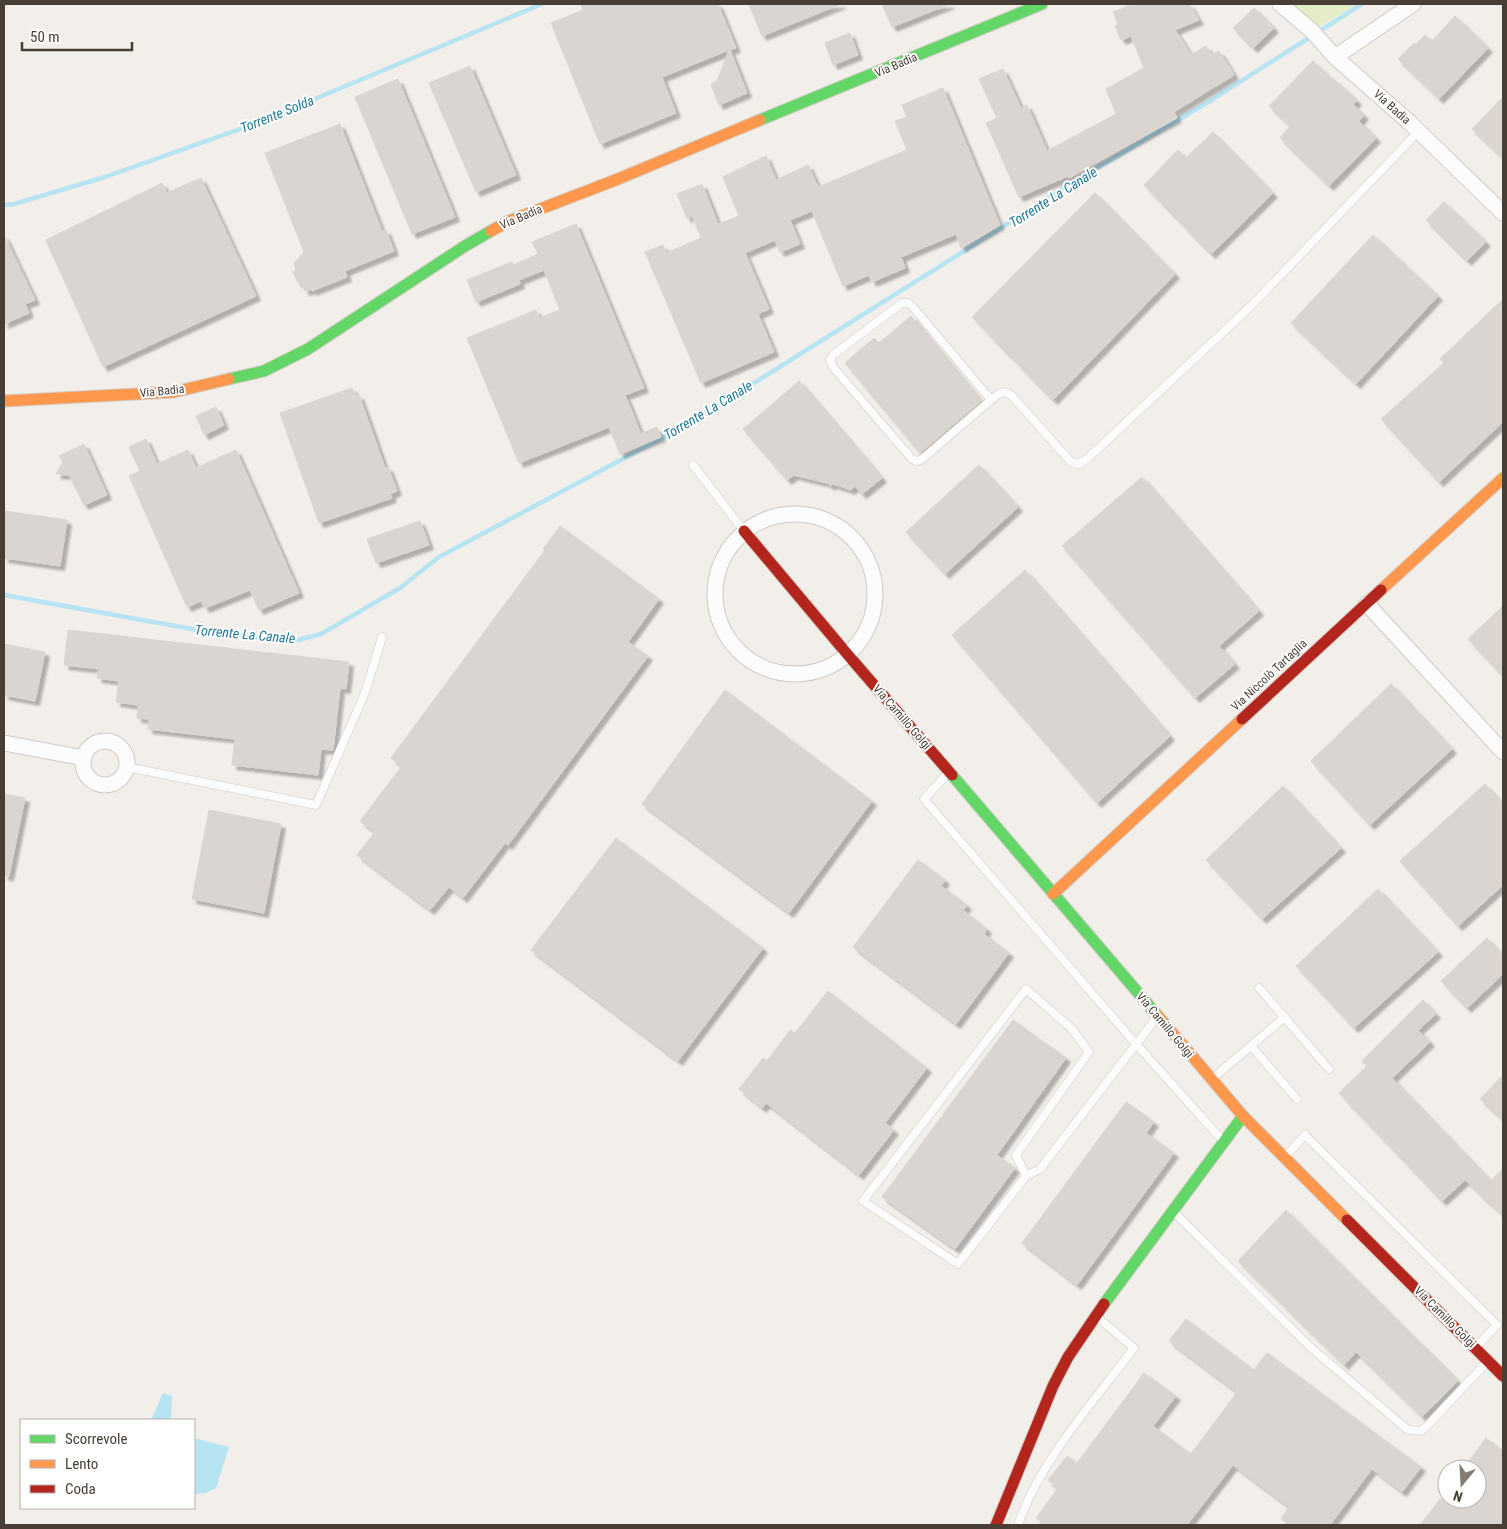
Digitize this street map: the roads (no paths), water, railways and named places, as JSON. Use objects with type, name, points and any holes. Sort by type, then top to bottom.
[{"type":"street","name":"Via Badia","points":[[4,401],[174,392],[264,371],[308,349],[465,246],[509,221],[654,165],[1042,4]]},
{"type":"street","name":"Via Badia","points":[[1280,4],[1312,30],[1335,57],[1419,131],[1503,213]]},
{"type":"street","points":[[1335,57],[1414,4]]},
{"type":"street","name":"Via Niccolò Tartaglia","points":[[1053,894],[1503,478]]},
{"type":"street","points":[[796,513],[823,518],[847,532],[865,554],[875,580],[875,607],[865,633],[848,655],[826,668],[802,674],[776,672],[752,662],[733,645],[720,623],[715,598],[716,582],[717,573],[727,550],[744,531],[769,518],[796,513]]},
{"type":"street","name":"Via Camillo Golgi","points":[[744,531],[1243,1116],[1503,1376]]},
{"type":"street","points":[[1367,604],[1503,752]]},
{"type":"street","points":[[106,741],[114,742],[125,753],[127,767],[124,774],[114,783],[101,784],[89,777],[85,771],[84,758],[92,745],[106,741]]},
{"type":"street","points":[[4,743],[84,758]]},
{"type":"street","points":[[996,1525],[1053,1386],[1068,1357],[1172,1209],[1243,1116]]},
{"type":"lane","points":[[991,400],[908,303],[902,303],[830,360],[833,367],[912,459],[916,461],[921,460],[1001,392],[1008,393],[1071,462],[1079,464],[1087,460],[1251,306],[1419,131]]},
{"type":"lane","points":[[693,466],[744,531]]},
{"type":"lane","points":[[127,767],[316,805],[365,693],[382,637]]},
{"type":"lane","points":[[949,772],[924,799],[1136,1044],[1223,1141]]},
{"type":"lane","points":[[1259,988],[1329,1069]]},
{"type":"lane","points":[[1026,1176],[1016,1155],[1089,1052],[1071,1028],[1026,990],[863,1201],[958,1264],[1026,1176],[1040,1169],[1158,1016]]},
{"type":"lane","points":[[1212,1079],[1284,1017]]},
{"type":"lane","points":[[1251,1046],[1297,1099]]},
{"type":"lane","points":[[1285,1157],[1305,1135],[1497,1325],[1475,1348]]},
{"type":"lane","points":[[1172,1209],[1309,1346],[1408,1430],[1421,1431],[1488,1360]]},
{"type":"lane","points":[[1018,1525],[1023,1511],[1049,1461],[1134,1348],[1095,1316]]},
{"type":"water","points":[[163,1393],[172,1396],[171,1419],[151,1419]]},
{"type":"water","points":[[195,1438],[229,1447],[216,1488],[206,1493],[195,1494]]},
{"type":"waterway","name":"Torrente Solda","points":[[4,205],[14,204],[105,177],[257,123],[542,4]]},
{"type":"waterway","name":"Torrente La Canale","points":[[4,595],[192,629],[270,639],[298,640],[321,634],[400,588],[439,557],[692,422],[1082,177],[1210,101],[1362,4]]}]
